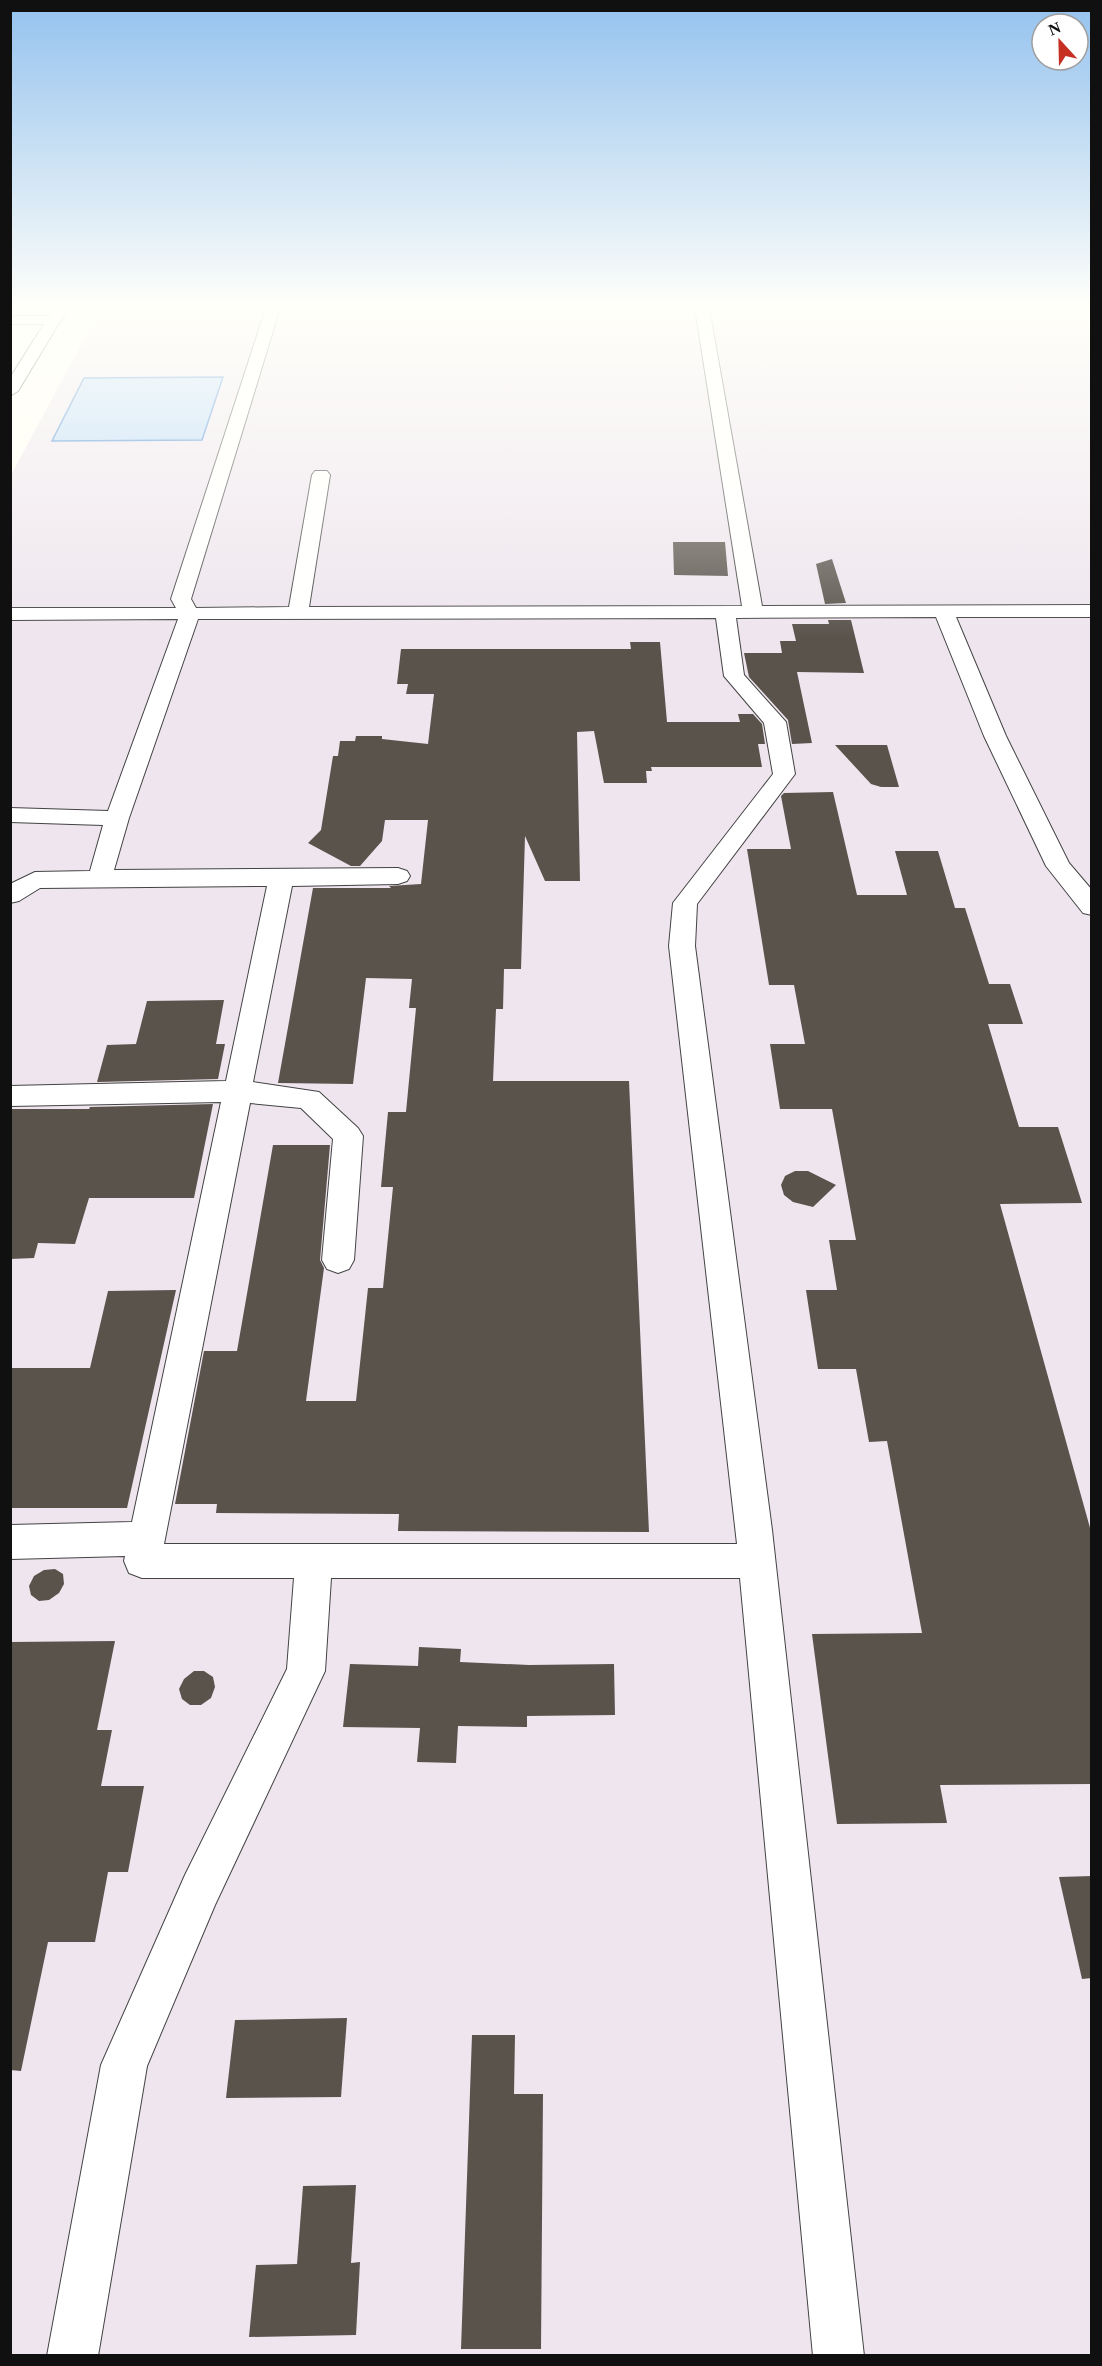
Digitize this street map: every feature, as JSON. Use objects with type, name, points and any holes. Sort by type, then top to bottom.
[{"type":"street","points":[[100,878],[117,819],[190,614],[182,599],[238,418]]},
{"type":"street","points":[[721,418],[753,611]]},
{"type":"street","points":[[298,612],[321,475]]},
{"type":"street","points":[[943,611],[995,736],[1058,866],[1092,907]]},
{"type":"street","points":[[10,614],[1092,611]]},
{"type":"street","points":[[725,612],[734,676],[775,722],[784,774],[686,903],[682,946],[756,1561],[839,2355]]},
{"type":"street","points":[[10,815],[117,819]]},
{"type":"street","points":[[10,895],[35,880],[398,876]]},
{"type":"street","points":[[281,879],[142,1561],[314,1563],[756,1561]]},
{"type":"street","points":[[10,1095],[238,1091],[309,1099],[348,1136],[338,1260]]},
{"type":"street","points":[[10,1542],[148,1539]]},
{"type":"street","points":[[72,2355],[124,2065],[200,1890],[306,1671],[314,1563]]},
{"type":"shaded area","points":[[41,418],[1091,418],[1091,2355],[11,2356],[11,475]]},
{"type":"water","points":[[63,418],[209,418],[202,440],[52,441]]},
{"type":"building","points":[[673,542],[725,542],[728,576],[674,575]]},
{"type":"building","points":[[832,559],[846,603],[825,604],[816,564]]},
{"type":"building","points":[[828,620],[851,620],[864,673],[797,672],[812,743],[792,744],[788,720],[749,677],[744,653],[782,653],[780,641],[796,641],[792,624],[829,624]]},
{"type":"building","points":[[630,642],[660,642],[667,722],[740,722],[738,714],[753,714],[762,724],[765,744],[758,744],[762,767],[651,767],[652,771],[646,771],[647,783],[604,783],[594,731],[577,732],[580,881],[545,881],[525,836],[521,969],[504,969],[503,1009],[496,1009],[493,1081],[629,1081],[649,1532],[398,1531],[399,1514],[216,1513],[217,1504],[175,1504],[204,1351],[237,1351],[273,1145],[330,1145],[320,1260],[324,1268],[306,1401],[356,1401],[368,1288],[383,1288],[393,1187],[381,1187],[388,1112],[406,1112],[416,1008],[409,1008],[412,979],[366,978],[353,1084],[278,1083],[313,888],[391,888],[389,886],[421,884],[428,820],[385,820],[382,841],[360,866],[351,866],[308,843],[321,830],[333,756],[338,756],[340,741],[355,741],[356,736],[382,736],[382,739],[428,744],[434,694],[406,694],[408,684],[397,684],[401,649],[631,649]]},
{"type":"building","points":[[835,745],[887,745],[899,787],[881,787],[871,784]]},
{"type":"building","points":[[833,792],[857,895],[907,895],[895,851],[938,851],[955,908],[965,908],[989,984],[1010,984],[1023,1024],[988,1024],[1019,1127],[1058,1127],[1082,1203],[1000,1204],[1092,1535],[1092,1784],[940,1785],[947,1823],[837,1824],[812,1634],[922,1633],[887,1441],[869,1442],[856,1369],[818,1369],[806,1290],[837,1290],[829,1240],[856,1240],[832,1109],[780,1109],[770,1044],[805,1044],[794,985],[769,985],[747,849],[791,849],[781,796],[784,793]]},
{"type":"building","points":[[224,1000],[216,1044],[225,1044],[218,1079],[97,1082],[107,1045],[136,1044],[147,1001]]},
{"type":"building","points":[[213,1104],[194,1198],[89,1198],[75,1244],[38,1243],[34,1258],[10,1259],[10,1109],[89,1109],[90,1107]]},
{"type":"building","points":[[795,1171],[808,1171],[836,1185],[813,1207],[793,1202],[784,1195],[781,1185],[785,1176]]},
{"type":"building","points":[[176,1290],[127,1508],[10,1508],[10,1368],[90,1368],[108,1291]]},
{"type":"building","points":[[55,1569],[63,1574],[64,1584],[59,1593],[49,1600],[39,1601],[31,1595],[29,1586],[34,1576],[44,1570]]},
{"type":"building","points":[[115,1641],[97,1730],[112,1730],[101,1786],[144,1786],[128,1872],[108,1872],[95,1942],[48,1942],[21,2071],[10,2070],[10,1642]]},
{"type":"building","points":[[419,1647],[461,1649],[460,1662],[529,1665],[614,1664],[615,1715],[527,1716],[527,1727],[458,1726],[456,1763],[417,1762],[420,1728],[343,1727],[350,1664],[418,1666]]},
{"type":"building","points":[[194,1671],[204,1671],[213,1677],[215,1687],[211,1698],[201,1705],[190,1705],[182,1699],[179,1689],[184,1679]]},
{"type":"building","points":[[1092,1876],[1092,1978],[1082,1979],[1059,1877]]},
{"type":"building","points":[[347,2018],[341,2097],[226,2098],[235,2020]]},
{"type":"building","points":[[472,2035],[515,2035],[514,2094],[543,2094],[541,2349],[461,2349]]},
{"type":"building","points":[[356,2185],[351,2263],[360,2262],[356,2335],[249,2337],[256,2265],[297,2264],[303,2186]]}]
